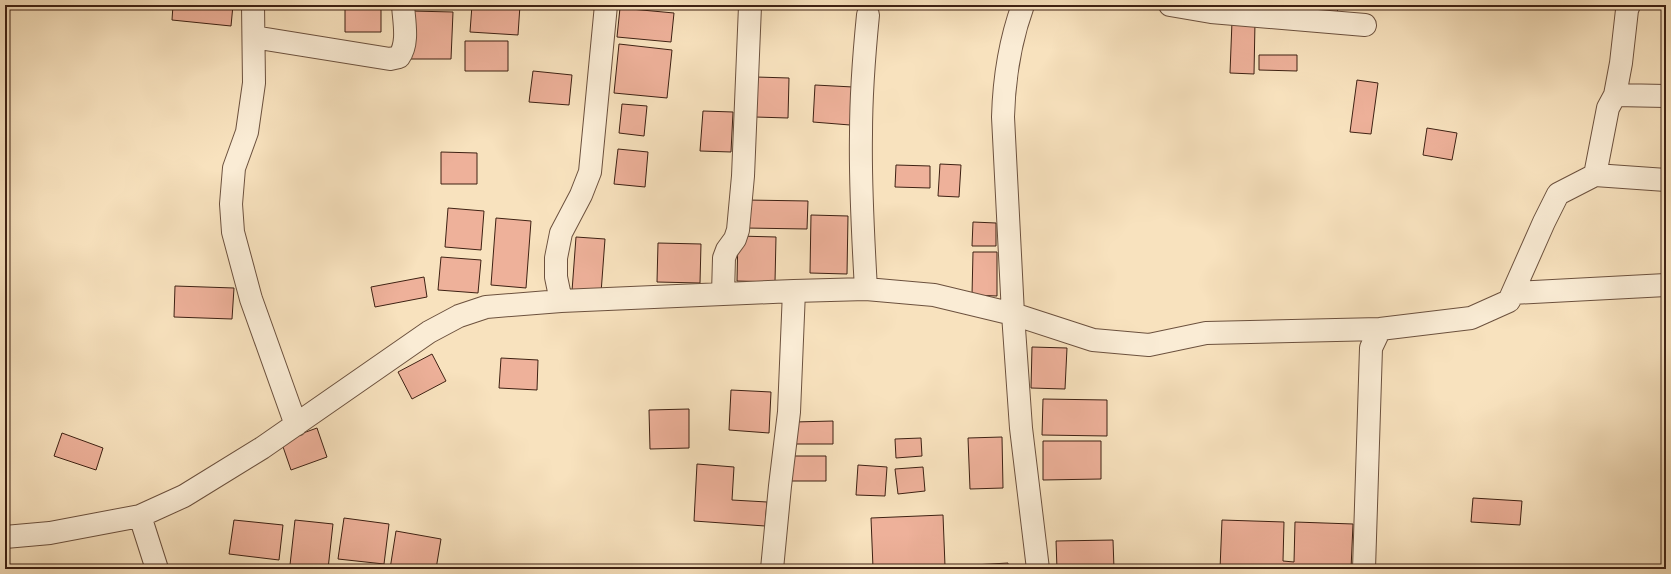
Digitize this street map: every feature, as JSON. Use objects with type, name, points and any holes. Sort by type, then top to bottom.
[{"type":"street","points":[[253,5],[254,83],[247,132],[234,168],[231,204],[233,232],[251,299],[296,425]]},
{"type":"street","points":[[254,37],[390,58],[399,57],[404,50],[405,40],[403,5]]},
{"type":"street","points":[[560,301],[556,277],[556,258],[560,233],[581,195],[590,172],[606,5]]},
{"type":"street","points":[[1023,5],[1007,62],[1003,89],[1002,117],[1021,428],[1038,569]]},
{"type":"street","points":[[1170,5],[1211,12],[1365,26]]},
{"type":"street","points":[[1595,175],[1608,108],[1615,95],[1621,63],[1626,10],[1629,5]]},
{"type":"street","points":[[723,293],[724,258],[726,250],[735,239],[738,230],[743,168],[750,6]]},
{"type":"street","points":[[866,289],[860,133],[868,15]]},
{"type":"street","points":[[1615,95],[1666,96]]},
{"type":"street","points":[[5,538],[50,533],[140,516],[184,496],[262,448],[429,332],[459,316],[486,307],[560,301],[723,293],[866,289],[934,295],[1013,314],[1093,340],[1149,345],[1206,333],[1380,329],[1471,318],[1508,301],[1558,194],[1595,175],[1666,180]]},
{"type":"street","points":[[1513,293],[1666,285]]},
{"type":"street","points":[[772,569],[789,412],[794,291]]},
{"type":"street","points":[[1364,569],[1371,348],[1380,329]]},
{"type":"street","points":[[140,516],[158,569]]},
{"type":"building","points":[[173,5],[233,5],[231,26],[172,20]]},
{"type":"building","points":[[345,5],[381,5],[381,32],[345,32]]},
{"type":"building","points":[[472,5],[520,5],[518,35],[470,32]]},
{"type":"building","points":[[1312,5],[1338,5],[1337,16],[1311,14]]},
{"type":"building","points":[[620,8],[674,13],[671,42],[617,37]]},
{"type":"building","points":[[411,11],[453,12],[451,59],[410,59]]},
{"type":"building","points":[[1232,21],[1255,22],[1254,74],[1230,73]]},
{"type":"building","points":[[465,41],[508,41],[508,71],[465,71]]},
{"type":"building","points":[[619,44],[672,50],[667,98],[614,93]]},
{"type":"building","points":[[1259,55],[1297,55],[1297,71],[1259,70]]},
{"type":"building","points":[[533,71],[572,75],[569,105],[529,102]]},
{"type":"building","points":[[756,77],[789,78],[788,118],[755,117]]},
{"type":"building","points":[[1357,80],[1378,83],[1371,134],[1350,132]]},
{"type":"building","points":[[815,85],[853,87],[850,125],[813,122]]},
{"type":"building","points":[[622,104],[647,106],[644,136],[619,133]]},
{"type":"building","points":[[703,111],[733,112],[731,152],[700,151]]},
{"type":"building","points":[[1427,128],[1457,133],[1452,160],[1423,155]]},
{"type":"building","points":[[618,149],[648,152],[645,187],[614,184]]},
{"type":"building","points":[[441,152],[477,153],[477,184],[441,184]]},
{"type":"building","points":[[940,164],[961,165],[959,197],[938,196]]},
{"type":"building","points":[[896,165],[930,166],[930,188],[895,187]]},
{"type":"building","points":[[746,200],[808,201],[807,229],[745,228]]},
{"type":"building","points":[[448,208],[484,211],[481,250],[445,247]]},
{"type":"building","points":[[811,215],[848,216],[847,274],[810,273]]},
{"type":"building","points":[[496,218],[531,221],[526,288],[491,285]]},
{"type":"building","points":[[973,222],[996,223],[996,246],[972,246]]},
{"type":"building","points":[[738,236],[776,237],[775,282],[737,281]]},
{"type":"building","points":[[576,237],[605,239],[601,293],[572,291]]},
{"type":"building","points":[[658,243],[701,244],[700,283],[657,282]]},
{"type":"building","points":[[973,252],[997,252],[997,296],[972,295]]},
{"type":"building","points":[[441,257],[481,260],[478,293],[438,290]]},
{"type":"building","points":[[424,277],[427,297],[375,307],[371,287]]},
{"type":"building","points":[[175,286],[234,288],[232,319],[174,317]]},
{"type":"building","points":[[1032,347],[1067,348],[1065,389],[1031,388]]},
{"type":"building","points":[[432,354],[446,381],[412,399],[398,372]]},
{"type":"building","points":[[501,358],[538,360],[537,390],[499,388]]},
{"type":"building","points":[[731,390],[771,392],[769,433],[729,430]]},
{"type":"building","points":[[1043,399],[1107,400],[1107,436],[1042,435]]},
{"type":"building","points":[[689,409],[689,448],[650,449],[649,410]]},
{"type":"building","points":[[833,421],[833,444],[794,444],[794,422]]},
{"type":"building","points":[[317,428],[327,457],[291,470],[281,441]]},
{"type":"building","points":[[62,433],[103,448],[96,470],[54,456]]},
{"type":"building","points":[[1002,437],[1003,488],[970,489],[968,438]]},
{"type":"building","points":[[921,438],[922,456],[896,458],[895,439]]},
{"type":"building","points":[[1043,441],[1101,441],[1101,479],[1043,480]]},
{"type":"building","points":[[787,456],[826,456],[826,481],[787,481]]},
{"type":"building","points":[[697,464],[734,467],[732,500],[767,502],[765,526],[694,521]]},
{"type":"building","points":[[858,465],[887,467],[885,496],[856,495]]},
{"type":"building","points":[[923,467],[925,491],[898,494],[895,469]]},
{"type":"building","points":[[1473,498],[1522,501],[1520,525],[1471,522]]},
{"type":"building","points":[[943,515],[945,566],[873,568],[871,518]]},
{"type":"building","points":[[344,518],[389,524],[384,564],[338,559]]},
{"type":"building","points":[[234,520],[283,525],[279,560],[229,554]]},
{"type":"building","points":[[295,520],[333,524],[328,569],[290,565]]},
{"type":"building","points":[[1222,520],[1284,522],[1283,561],[1294,562],[1295,522],[1353,524],[1351,569],[1220,569]]},
{"type":"building","points":[[396,531],[441,539],[436,569],[390,569]]},
{"type":"building","points":[[1113,540],[1114,569],[1057,569],[1056,541]]},
{"type":"building","points":[[1008,563],[1008,569],[956,569],[956,566]]}]
